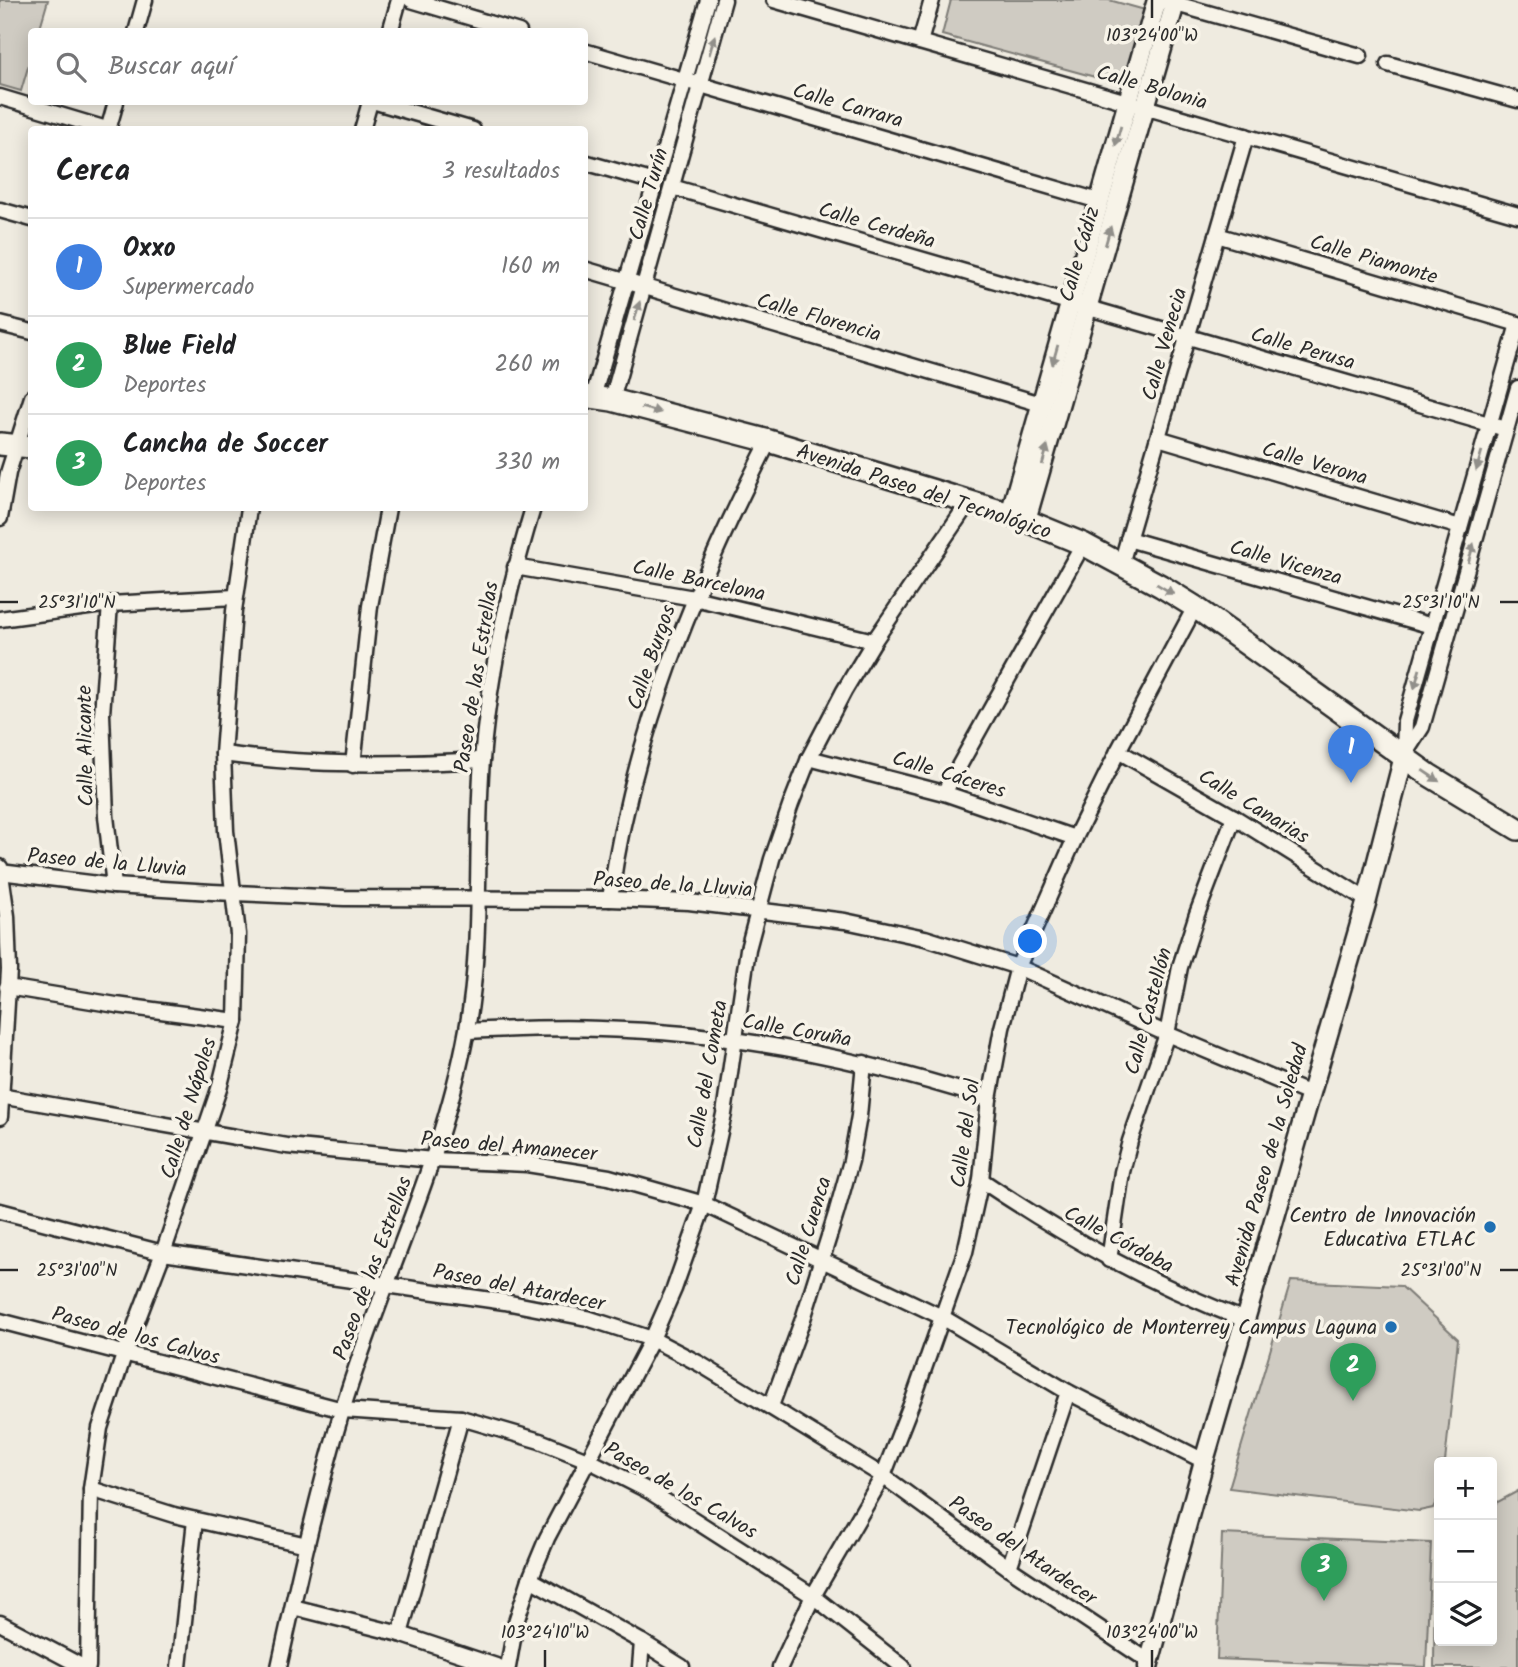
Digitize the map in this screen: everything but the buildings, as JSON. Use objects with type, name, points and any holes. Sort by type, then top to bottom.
[{"type":"main road","name":"Avenida Paseo del Tecnológico","points":[[597,398],[769,441],[1018,517],[1083,544],[1195,607],[1481,809],[1518,829]]},
{"type":"street","points":[[137,28],[145,0]]},
{"type":"street","points":[[391,28],[399,0]]},
{"type":"street","points":[[411,0],[506,28]]},
{"type":"street","name":"Calle Turín","points":[[597,398],[627,282],[708,0]]},
{"type":"street","name":"Calle Turín","points":[[597,398],[644,287],[724,0]]},
{"type":"street","name":"Calle Bolonia","points":[[774,0],[1518,215]]},
{"type":"street","points":[[920,42],[932,0]]},
{"type":"street","name":"Calle Cádiz","points":[[1018,517],[1136,105],[1157,0]]},
{"type":"street","points":[[1171,1],[1360,56]]},
{"type":"street","name":"Calle Cádiz","points":[[1018,517],[1041,404],[1079,305],[1099,201],[1136,105],[1171,1]]},
{"type":"street","name":"Calle Carrara","points":[[588,52],[1099,201]]},
{"type":"street","points":[[1388,64],[1518,100]]},
{"type":"street","points":[[0,97],[99,126]]},
{"type":"street","points":[[110,126],[115,105]]},
{"type":"street","points":[[363,126],[369,105]]},
{"type":"street","points":[[386,105],[459,126]]},
{"type":"street","name":"Calle Venecia","points":[[1121,564],[1246,136]]},
{"type":"street","points":[[588,163],[655,182]]},
{"type":"street","name":"Calle Cerdeña","points":[[672,187],[1079,305]]},
{"type":"street","points":[[0,210],[28,218]]},
{"type":"street","name":"Calle Piamonte","points":[[1217,235],[1518,324]]},
{"type":"street","name":"Calle Florencia","points":[[588,270],[1041,404]]},
{"type":"street","name":"Calle Perusa","points":[[1079,305],[1506,429]]},
{"type":"street","points":[[0,324],[28,331]]},
{"type":"street","name":"Avenida Paseo de la Soledad","points":[[1149,1665],[1204,1461],[1367,900],[1404,756],[1405,721],[1518,324]]},
{"type":"street","name":"Avenida Paseo de la Soledad","points":[[1404,756],[1422,727],[1518,388]]},
{"type":"street","points":[[0,518],[8,472],[28,409]]},
{"type":"street","name":"Calle Verona","points":[[1158,438],[1460,527]]},
{"type":"street","name":"Calle Burgos","points":[[611,899],[628,796],[650,723],[694,598],[769,441]]},
{"type":"street","name":"Calle del Cometa","points":[[508,1667],[516,1622],[547,1538],[652,1339],[674,1289],[704,1204],[724,1114],[748,949],[757,910],[772,859],[809,758],[844,691],[874,642],[969,502]]},
{"type":"street","name":"Calle de Nápoles","points":[[86,1667],[91,1489],[100,1428],[204,1133],[236,1021],[239,934],[226,831],[223,754],[235,597],[249,511]]},
{"type":"street","points":[[353,765],[370,606],[387,511]]},
{"type":"street","name":"Paseo de las Estrellas","points":[[279,1667],[307,1545],[343,1409],[433,1160],[467,1031],[475,982],[482,760],[497,652],[515,567],[532,511]]},
{"type":"street","name":"Calle Vicenza","points":[[1128,539],[1432,626]]},
{"type":"street","points":[[944,793],[1083,544]]},
{"type":"street","name":"Calle Barcelona","points":[[515,567],[694,598],[874,642]]},
{"type":"street","points":[[0,619],[110,604],[235,597]]},
{"type":"street","name":"Calle Alicante","points":[[110,604],[102,714],[106,816],[114,886]]},
{"type":"street","name":"Calle del Sol","points":[[780,1667],[813,1597],[883,1476],[914,1398],[965,1252],[981,1180],[989,1099],[1002,1028],[1018,967],[1075,838],[1195,607]]},
{"type":"street","name":"Calle Canarias","points":[[1118,751],[1234,817],[1367,900]]},
{"type":"street","points":[[223,754],[274,761],[353,765],[482,760]]},
{"type":"street","name":"Calle Cáceres","points":[[809,758],[944,793],[1075,838]]},
{"type":"street","name":"Calle Castellón","points":[[1109,1260],[1122,1172],[1130,1141],[1167,1034],[1180,967],[1197,914],[1234,817]]},
{"type":"street","points":[[0,871],[8,916],[0,1117]]},
{"type":"street","name":"Paseo de la Lluvia","points":[[0,871],[114,886],[344,898],[689,902],[845,920],[925,938],[1018,967],[1310,1094]]},
{"type":"street","points":[[7,986],[116,1005],[236,1021]]},
{"type":"street","name":"Calle Coruña","points":[[467,1031],[601,1029],[736,1040],[864,1063],[989,1099]]},
{"type":"street","name":"Calle Cuenca","points":[[771,1406],[803,1319],[851,1161],[864,1063]]},
{"type":"street","name":"Paseo del Amanecer","points":[[1,1096],[287,1146],[433,1160],[527,1164],[609,1177],[704,1204],[942,1317],[1068,1392],[1204,1461]]},
{"type":"street","name":"Calle Córdoba","points":[[981,1180],[1044,1223],[1109,1260],[1187,1297],[1245,1320]]},
{"type":"street","name":"Paseo del Atardecer","points":[[0,1211],[163,1253],[505,1302],[587,1318],[652,1339],[771,1406],[883,1476],[1149,1665]]},
{"type":"street","name":"Paseo de los Calvos","points":[[0,1321],[124,1355],[343,1409],[461,1418],[540,1441],[590,1461],[649,1491],[813,1597],[903,1667]]},
{"type":"street","points":[[1009,1568],[1068,1392]]},
{"type":"street","points":[[400,1634],[461,1418]]},
{"type":"street","points":[[91,1489],[195,1520],[307,1545]]},
{"type":"street","points":[[179,1667],[195,1520]]},
{"type":"street","points":[[530,1579],[682,1667]]},
{"type":"street","points":[[293,1607],[400,1634],[499,1667]]},
{"type":"street","points":[[0,1623],[86,1667]]},
{"type":"street","points":[[640,1667],[642,1642]]},
{"type":"shaded area","points":[[0,0],[48,0],[40,28],[28,28],[28,67],[21,91],[0,85]]},
{"type":"shaded area","points":[[951,0],[1109,0],[1145,10],[1124,85],[942,35]]},
{"type":"shaded area","points":[[1291,1281],[1401,1286],[1458,1339],[1446,1457],[1434,1457],[1433,1508],[1419,1511],[1229,1488]]},
{"type":"shaded area","points":[[1518,1491],[1518,1667],[1434,1667],[1434,1646],[1497,1646],[1497,1502]]},
{"type":"shaded area","points":[[1222,1534],[1431,1543],[1426,1667],[1217,1659]]},
{"type":"place","name":"Oxxo","points":[[1351,783]]},
{"type":"place","name":"Centro de Innovación Educativa ETLAC","points":[[1490,1227]]},
{"type":"place","name":"Tecnológico de Monterrey Campus Laguna","points":[[1391,1327]]},
{"type":"place","name":"Blue Field","points":[[1353,1401]]},
{"type":"place","name":"Cancha de Soccer","points":[[1324,1601]]}]
